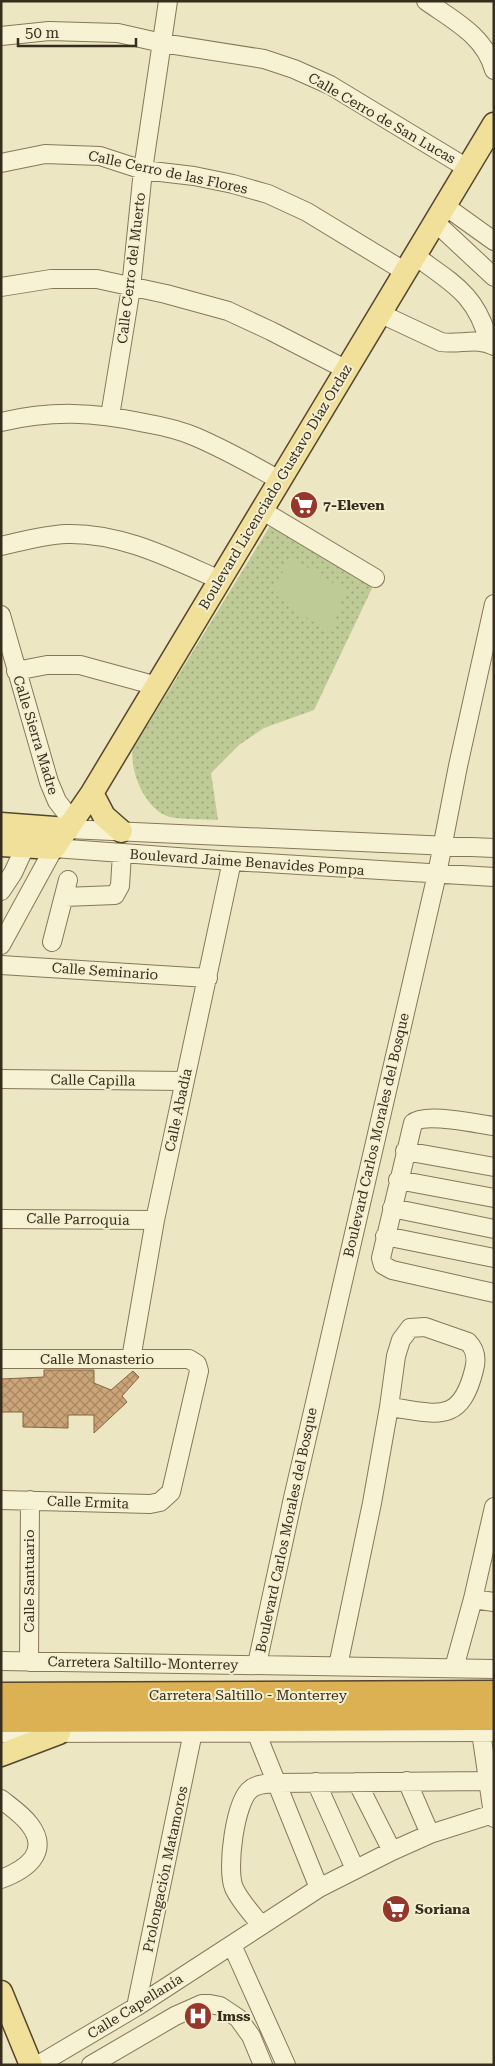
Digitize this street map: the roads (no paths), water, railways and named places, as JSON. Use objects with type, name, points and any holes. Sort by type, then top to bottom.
[{"type":"highway","name":"Carretera Saltillo - Monterrey","points":[[1,1696],[494,1694]]},
{"type":"highway","name":"Carretera Saltillo - Monterrey","points":[[1,1719],[489,1727]]},
{"type":"main road","name":"Boulevard Licenciado Gustavo Díaz Ordaz","points":[[54,848],[92,792],[157,686],[281,481],[379,312],[494,124]]},
{"type":"main road","points":[[92,792],[104,816],[121,831]]},
{"type":"main road","name":"Boulevard Jaime Benavides Pompa","points":[[1,824],[70,825]]},
{"type":"main road","name":"Boulevard Jaime Benavides Pompa","points":[[1,845],[54,848]]},
{"type":"main road","points":[[1,1755],[59,1733]]},
{"type":"main road","points":[[1,1992],[31,2065]]},
{"type":"street","name":"Calle Cerro del Muerto","points":[[110,416],[131,288],[143,170],[168,1]]},
{"type":"street","points":[[433,4],[475,37],[485,49],[494,70]]},
{"type":"street","name":"Calle Cerro de San Lucas","points":[[1,36],[49,31],[118,33],[162,43],[264,59],[294,69],[330,85],[467,168]]},
{"type":"street","name":"Calle Cerro de las Flores","points":[[1,163],[45,154],[100,156],[143,170],[194,176],[268,194],[456,286],[474,305],[484,324],[491,344]]},
{"type":"street","points":[[440,214],[494,241]]},
{"type":"street","points":[[440,214],[494,277]]},
{"type":"street","points":[[1,287],[51,279],[97,279],[194,301],[228,311],[345,369]]},
{"type":"street","points":[[379,312],[441,342],[451,344],[476,341],[491,344]]},
{"type":"street","points":[[1,422],[30,415],[59,413],[110,416],[161,426],[194,436],[236,456],[281,481]]},
{"type":"street","points":[[263,511],[375,578]]},
{"type":"street","points":[[1,546],[51,535],[93,535],[140,546],[220,580]]},
{"type":"street","name":"Boulevard Carlos Morales del Bosque","points":[[256,1664],[301,1459],[437,874],[494,604]]},
{"type":"street","name":"Calle Sierra Madre","points":[[1,615],[49,782],[70,825]]},
{"type":"street","points":[[16,671],[47,665],[80,665],[157,686]]},
{"type":"street","name":"Boulevard Jaime Benavides Pompa","points":[[70,825],[121,831],[494,848]]},
{"type":"street","points":[[1,891],[14,873],[25,847]]},
{"type":"street","points":[[1,945],[54,848]]},
{"type":"street","name":"Boulevard Jaime Benavides Pompa","points":[[54,848],[232,862],[494,877]]},
{"type":"street","points":[[52,942],[66,888],[115,895],[120,886],[122,853]]},
{"type":"street","name":"Calle Abadía","points":[[131,1359],[155,1220],[232,862]]},
{"type":"street","name":"Calle Seminario","points":[[1,965],[208,978]]},
{"type":"street","name":"Calle Capilla","points":[[1,1078],[184,1081]]},
{"type":"street","points":[[494,1126],[435,1118],[419,1118],[411,1126],[381,1258],[386,1268],[494,1293]]},
{"type":"street","points":[[405,1151],[494,1167]]},
{"type":"street","points":[[398,1180],[494,1198]]},
{"type":"street","points":[[392,1208],[494,1229]]},
{"type":"street","name":"Calle Parroquia","points":[[1,1219],[155,1220]]},
{"type":"street","points":[[386,1236],[494,1258]]},
{"type":"street","points":[[338,1666],[372,1504],[396,1356],[401,1340],[410,1328],[426,1327],[468,1342],[472,1346],[476,1359],[468,1392],[454,1408],[435,1412],[389,1407]]},
{"type":"street","name":"Calle Monasterio","points":[[1,1359],[192,1360],[197,1364],[199,1370],[171,1492]]},
{"type":"street","name":"Calle Ermita","points":[[1,1500],[150,1504],[160,1502],[171,1492]]},
{"type":"street","name":"Calle Santuario","points":[[29,1662],[30,1500]]},
{"type":"street","points":[[454,1668],[473,1599],[494,1507]]},
{"type":"street","points":[[473,1599],[494,1602]]},
{"type":"street","name":"Carretera Saltillo-Monterrey","points":[[1,1661],[256,1664],[494,1670]]},
{"type":"street","points":[[1,1733],[256,1732],[489,1727],[488,1780],[493,1816]]},
{"type":"street","name":"Prolongación Matamoros","points":[[136,2007],[193,1732]]},
{"type":"street","points":[[256,1732],[319,1888]]},
{"type":"street","points":[[261,1925],[234,1888],[230,1865],[242,1799],[250,1789],[256,1786],[276,1783],[488,1780]]},
{"type":"street","points":[[407,1781],[430,1834]]},
{"type":"street","points":[[316,1782],[355,1869]]},
{"type":"street","points":[[357,1782],[392,1850]]},
{"type":"street","points":[[1,1799],[30,1824],[36,1837],[37,1849],[35,1856],[24,1868],[1,1879]]},
{"type":"street","name":"Calle Capellanía","points":[[38,2065],[136,2007],[319,1888],[392,1850],[430,1834],[493,1816]]},
{"type":"street","points":[[232,1945],[286,2065]]},
{"type":"street","points":[[91,2065],[175,2016],[197,2006],[210,2004],[220,2006],[238,2018],[251,2036],[263,2065]]},
{"type":"place","name":"7-Eleven","points":[[304,505]]},
{"type":"place","name":"Soriana","points":[[396,1909]]},
{"type":"place","name":"Imss","points":[[198,2016]]}]
